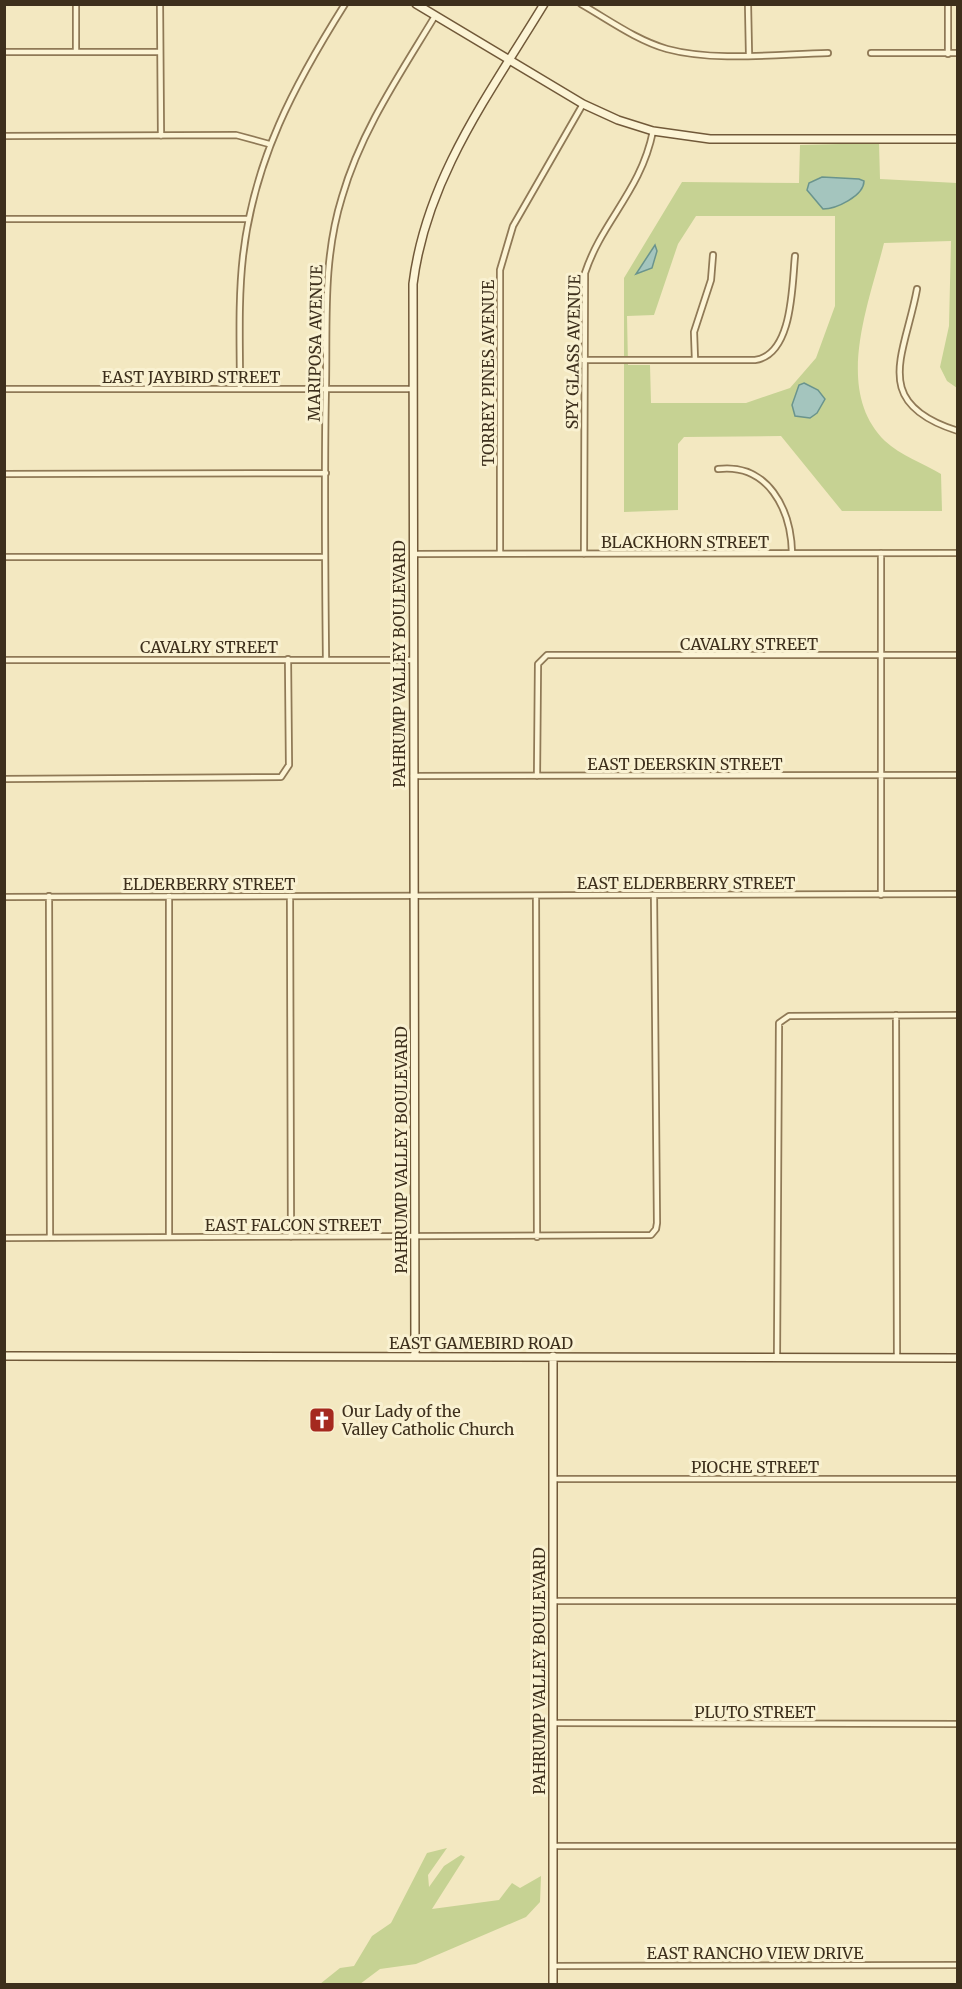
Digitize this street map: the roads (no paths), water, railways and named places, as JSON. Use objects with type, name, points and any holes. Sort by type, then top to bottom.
[{"type":"main road","points":[[416,4],[509,62],[583,104],[618,120],[653,131],[710,139],[957,139]]},
{"type":"main road","name":"PAHRUMP VALLEY BOULEVARD","points":[[415,1357],[413,284],[423,231],[448,164],[544,4]]},
{"type":"main road","name":"EAST GAMEBIRD ROAD","points":[[4,1356],[957,1358]]},
{"type":"main road","name":"PAHRUMP VALLEY BOULEVARD","points":[[553,1356],[553,1984]]},
{"type":"street","points":[[76,4],[76,52]]},
{"type":"street","points":[[160,4],[160,136]]},
{"type":"street","points":[[240,389],[241,279],[249,219],[269,144],[284,108],[345,4]]},
{"type":"street","points":[[581,4],[634,35],[668,49],[696,54],[828,53]]},
{"type":"street","points":[[748,4],[748,54]]},
{"type":"street","points":[[948,4],[948,54]]},
{"type":"street","name":"MARIPOSA AVENUE","points":[[326,659],[325,389],[328,258],[341,198],[351,168],[375,116],[435,16]]},
{"type":"street","points":[[4,52],[159,51]]},
{"type":"street","points":[[871,52],[957,53]]},
{"type":"street","name":"TORREY PINES AVENUE","points":[[500,554],[500,270],[513,226],[583,104]]},
{"type":"street","name":"SPY GLASS AVENUE","points":[[584,554],[585,273],[643,169],[653,131]]},
{"type":"street","points":[[4,136],[236,135],[269,144]]},
{"type":"street","points":[[4,219],[249,219]]},
{"type":"street","points":[[695,360],[696,324],[711,280],[713,255]]},
{"type":"street","points":[[583,360],[755,360],[770,354],[780,338],[791,306],[795,256]]},
{"type":"street","points":[[917,289],[900,358],[900,383],[908,402],[922,416],[957,431]]},
{"type":"street","name":"EAST JAYBIRD STREET","points":[[4,389],[413,389]]},
{"type":"street","points":[[718,469],[746,470],[767,485],[786,516],[792,536],[792,553]]},
{"type":"street","points":[[4,474],[326,473]]},
{"type":"street","points":[[880,553],[881,895]]},
{"type":"street","name":"BLACKHORN STREET","points":[[413,554],[957,553]]},
{"type":"street","points":[[4,557],[325,557]]},
{"type":"street","name":"CAVALRY STREET","points":[[537,776],[537,679],[541,659],[547,655],[957,655]]},
{"type":"street","points":[[4,779],[275,779],[285,775],[290,759],[288,659]]},
{"type":"street","name":"CAVALRY STREET","points":[[4,660],[413,660]]},
{"type":"street","name":"EAST DEERSKIN STREET","points":[[413,776],[957,775]]},
{"type":"street","name":"EAST ELDERBERRY STREET","points":[[414,896],[957,894]]},
{"type":"street","name":"EAST FALCON STREET","points":[[4,1238],[537,1237],[646,1236],[653,1233],[657,1223],[654,895]]},
{"type":"street","points":[[49,896],[50,1238]]},
{"type":"street","points":[[169,896],[169,1237]]},
{"type":"street","points":[[290,896],[291,1237]]},
{"type":"street","name":"ELDERBERRY STREET","points":[[4,897],[414,896]]},
{"type":"street","points":[[536,896],[537,1237]]},
{"type":"street","points":[[896,1015],[897,1358]]},
{"type":"street","points":[[777,1357],[777,1028],[782,1019],[789,1016],[957,1015]]},
{"type":"street","name":"PIOCHE STREET","points":[[553,1479],[957,1479]]},
{"type":"street","points":[[553,1601],[957,1601]]},
{"type":"street","name":"PLUTO STREET","points":[[553,1723],[957,1724]]},
{"type":"street","points":[[553,1846],[957,1846]]},
{"type":"street","name":"EAST RANCHO VIEW DRIVE","points":[[553,1966],[957,1965]]},
{"type":"water","points":[[822,177],[859,179],[864,181],[863,187],[848,201],[823,209],[807,190],[809,183]]},
{"type":"water","points":[[655,245],[657,251],[652,268],[636,274]]},
{"type":"water","points":[[804,383],[818,390],[825,399],[817,413],[810,418],[795,416],[792,405],[799,385]]},
{"type":"place","name":"Our Lady of the Valley Catholic Church","points":[[322,1420]]}]
